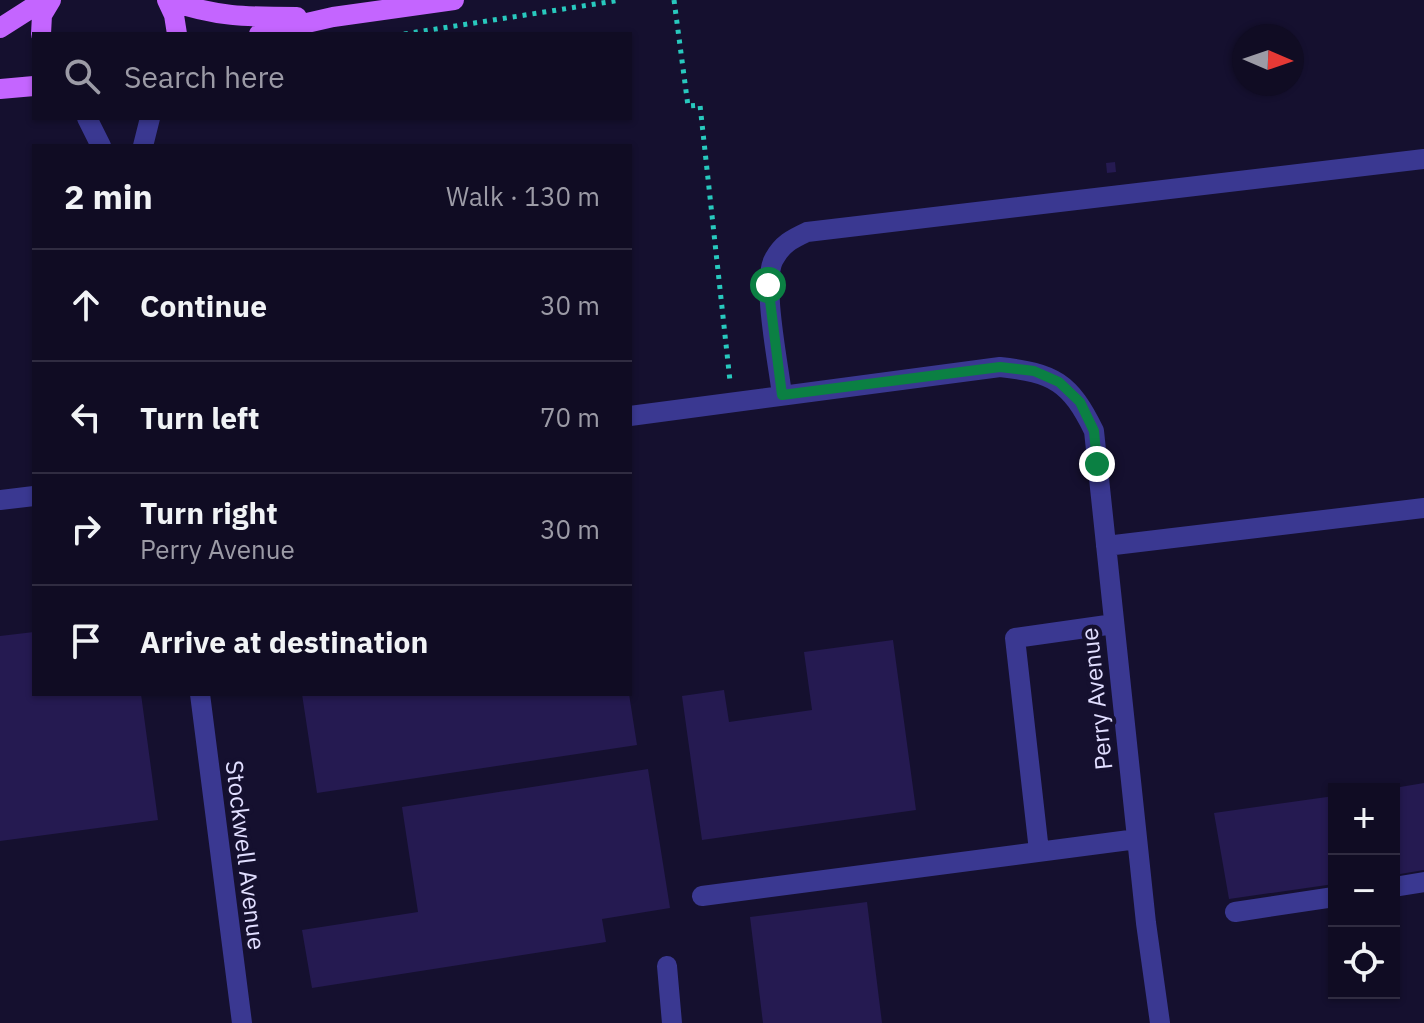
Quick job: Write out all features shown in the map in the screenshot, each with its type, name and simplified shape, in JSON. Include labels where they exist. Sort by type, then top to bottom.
[{"type":"main road","points":[[0,28],[44,0]]},
{"type":"main road","points":[[41,32],[42,15],[51,0]]},
{"type":"main road","points":[[167,0],[203,12],[233,17],[333,17]]},
{"type":"main road","points":[[167,0],[177,32]]},
{"type":"main road","points":[[268,32],[333,17],[454,0]]},
{"type":"main road","points":[[0,89],[32,86]]},
{"type":"street","points":[[88,120],[100,144]]},
{"type":"street","points":[[144,144],[150,120]]},
{"type":"street","points":[[632,416],[782,395],[768,285],[772,261],[786,242],[807,232],[1424,159]]},
{"type":"street","name":"Perry Avenue","points":[[782,395],[1000,367],[1034,371],[1059,382],[1080,402],[1094,431],[1137,839],[1160,1023]]},
{"type":"street","points":[[0,500],[32,496]]},
{"type":"street","points":[[1106,546],[1424,508]]},
{"type":"street","points":[[1039,851],[1015,638],[1114,624]]},
{"type":"street","name":"Stockwell Avenue","points":[[200,696],[242,1023]]},
{"type":"street","points":[[702,896],[1137,839]]},
{"type":"street","points":[[1400,886],[1424,882]]},
{"type":"street","points":[[1235,912],[1328,898]]},
{"type":"street","points":[[667,966],[672,1023]]},
{"type":"path","points":[[417,32],[621,0]]},
{"type":"path","points":[[674,0],[688,106],[700,105],[732,402]]},
{"type":"building","points":[[1115,162],[1116,172],[1107,173],[1106,163]]},
{"type":"building","points":[[32,632],[32,696],[141,696],[158,820],[0,841],[0,636]]},
{"type":"building","points":[[893,640],[916,810],[702,840],[682,696],[724,690],[729,722],[812,710],[804,652]]},
{"type":"building","points":[[302,696],[629,696],[637,745],[317,793]]},
{"type":"building","points":[[648,769],[670,908],[602,919],[606,942],[312,988],[302,930],[418,912],[402,807]]},
{"type":"building","points":[[1424,783],[1424,870],[1400,874],[1400,855],[1400,787]]},
{"type":"building","points":[[1328,797],[1328,885],[1229,899],[1214,813]]},
{"type":"building","points":[[867,902],[882,1023],[763,1023],[750,917]]},
{"type":"route","points":[[768,285],[782,395],[1000,367],[1034,371],[1059,382],[1080,402],[1094,431],[1097,464]]}]
